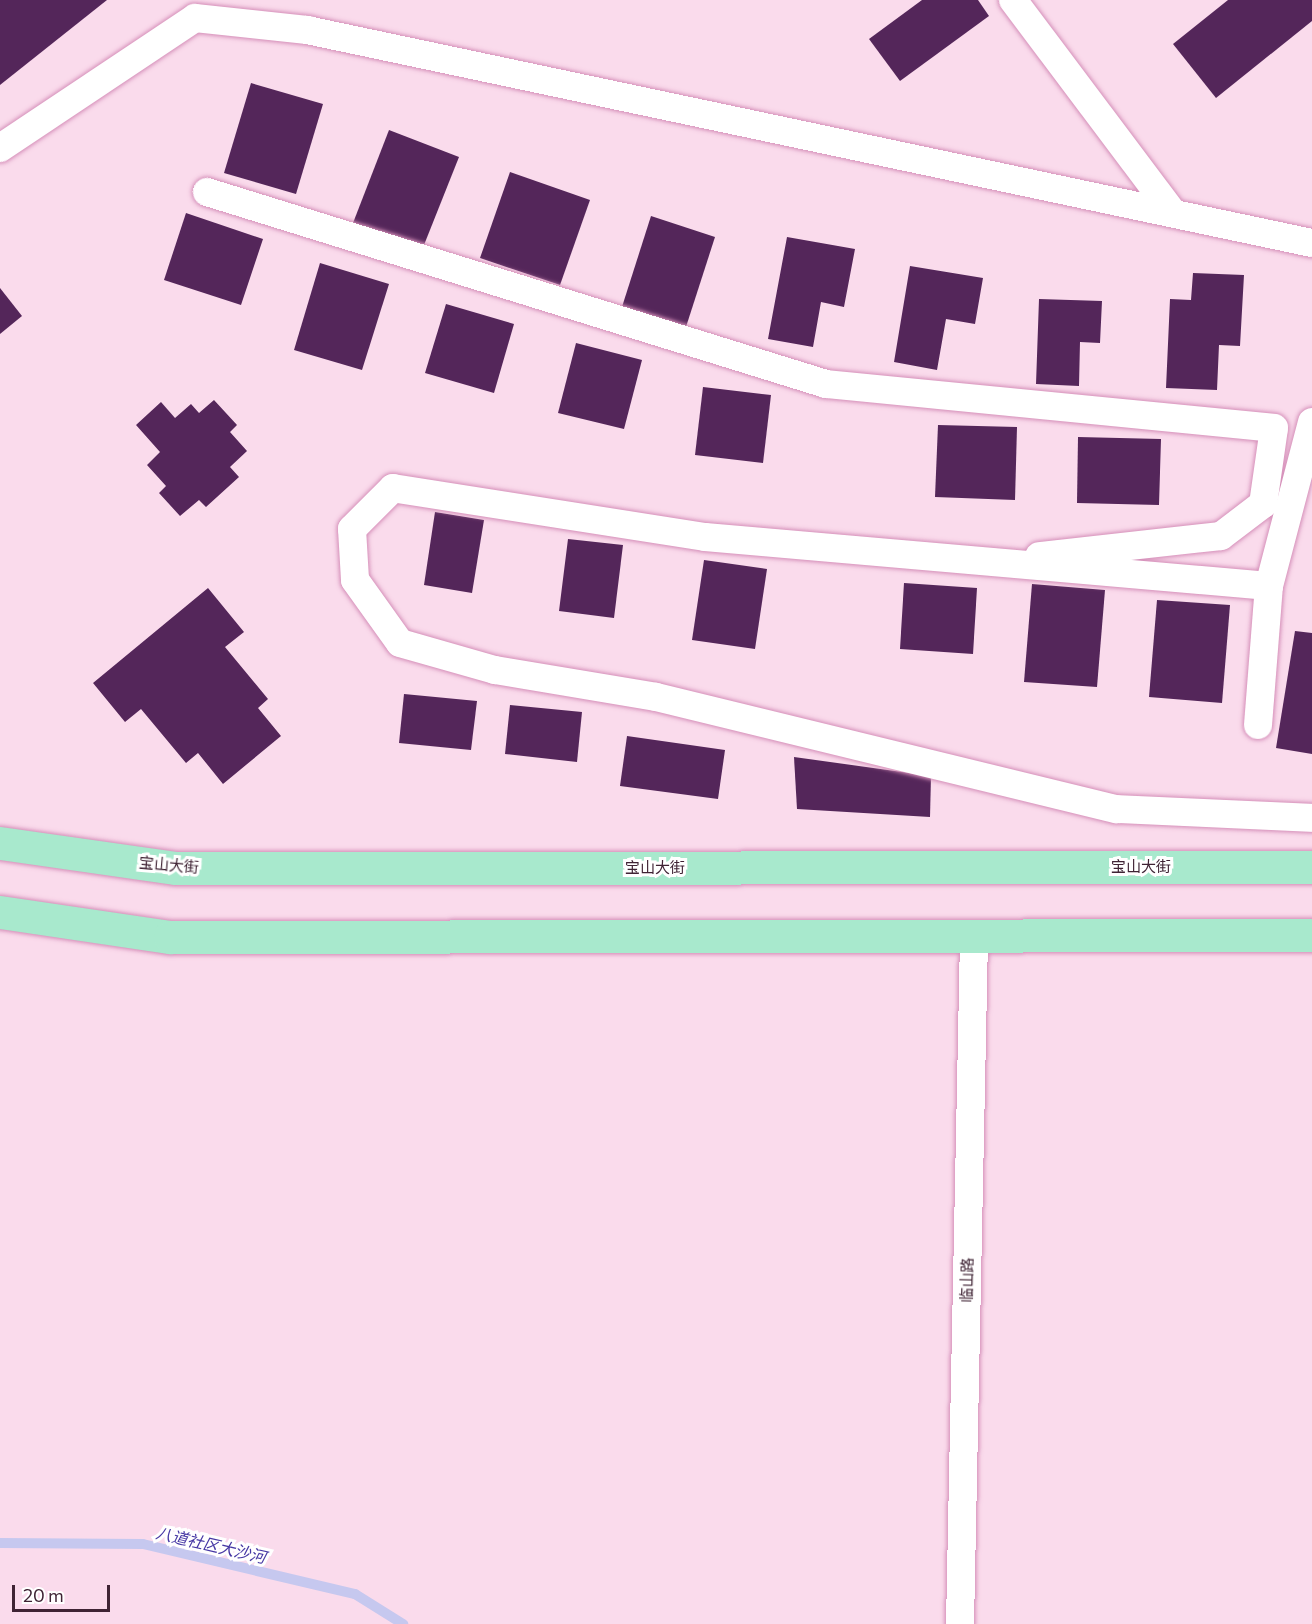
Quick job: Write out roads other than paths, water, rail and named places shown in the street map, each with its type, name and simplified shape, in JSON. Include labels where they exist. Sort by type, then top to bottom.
[{"type":"main road","name":"宝山大街","points":[[0,843],[176,868],[1312,867]]},
{"type":"main road","points":[[0,912],[170,937],[1312,935]]},
{"type":"street","points":[[1013,0],[1173,213]]},
{"type":"street","points":[[0,148],[188,9],[308,30],[1312,243]]},
{"type":"street","points":[[207,192],[826,384],[1274,428],[1263,504],[1221,536],[974,562]]},
{"type":"street","points":[[1258,725],[1269,586],[1312,422]]},
{"type":"street","points":[[1269,586],[705,537],[393,488],[352,529],[355,580],[400,643],[495,670],[656,696],[1117,809],[1312,818]]},
{"type":"street","name":"临山路","points":[[960,1624],[974,936]]},
{"type":"waterway","name":"八道社区大沙河","points":[[0,1543],[143,1544],[355,1594],[403,1624]]}]
